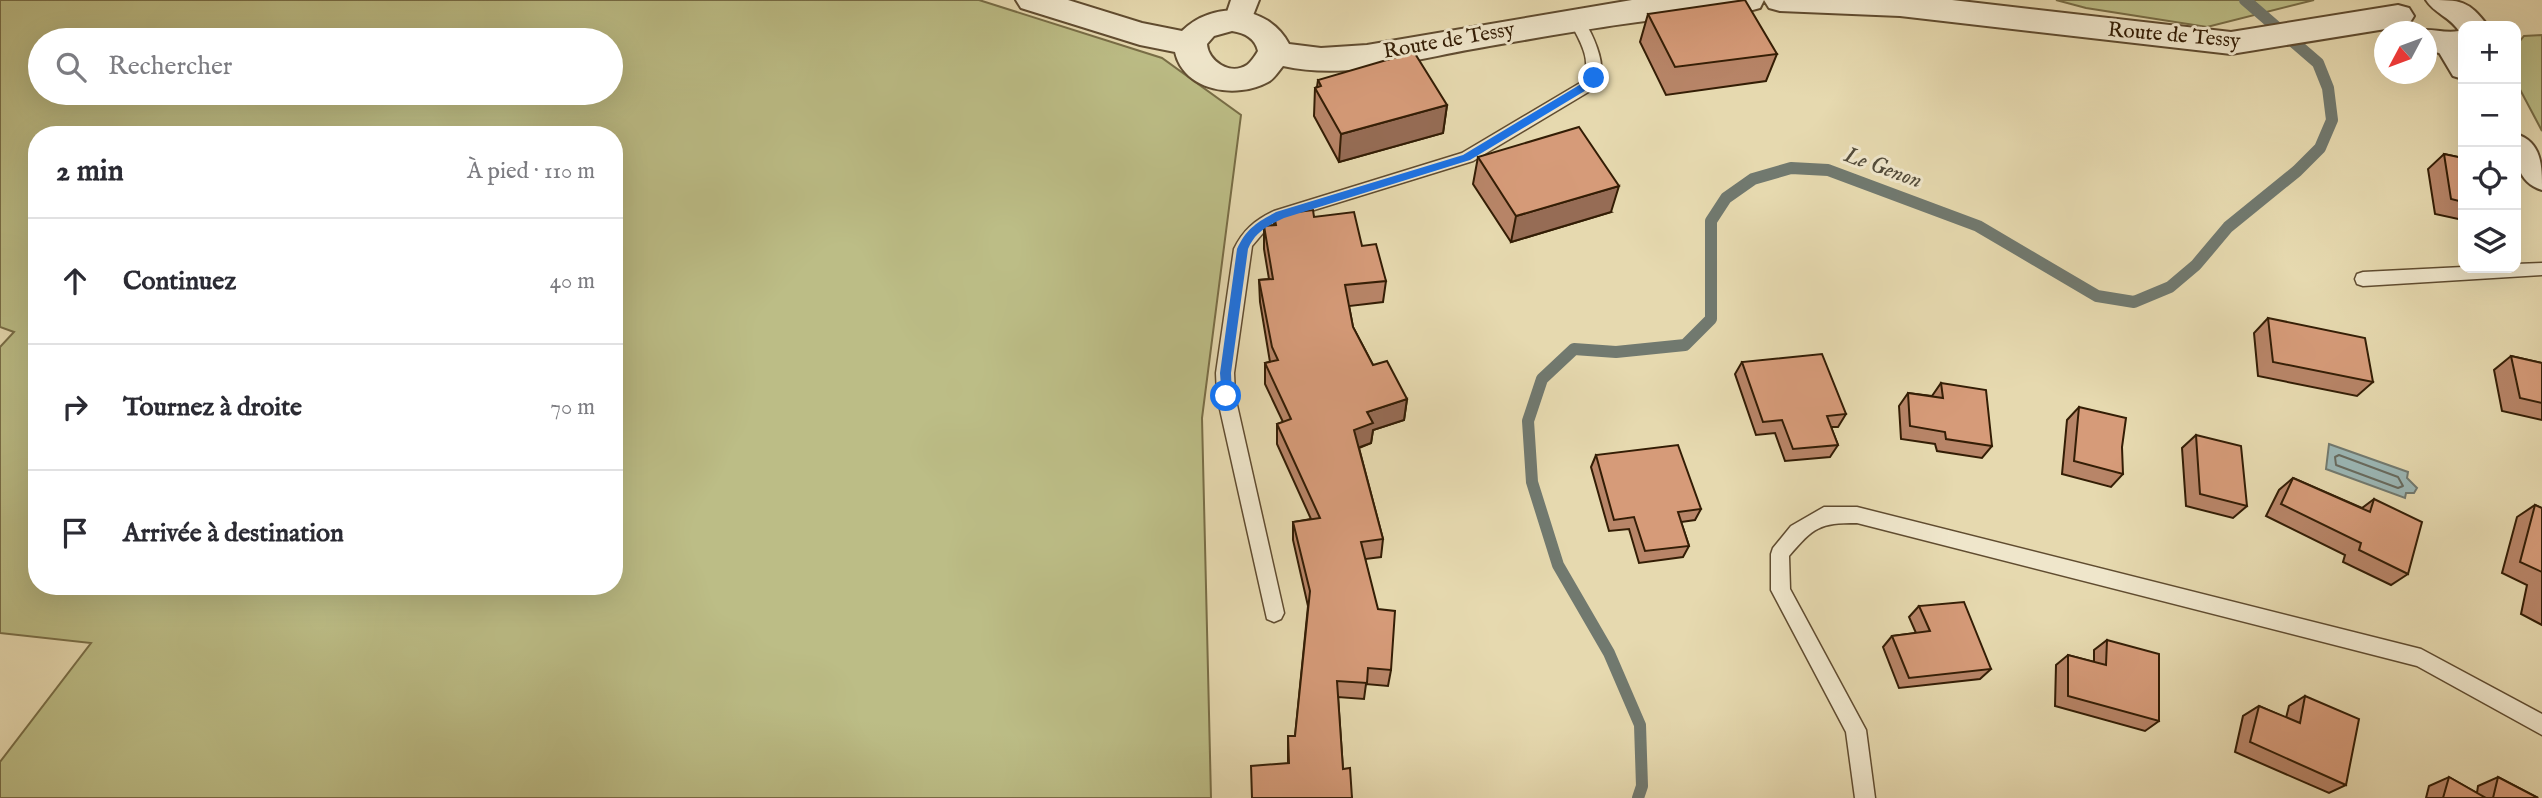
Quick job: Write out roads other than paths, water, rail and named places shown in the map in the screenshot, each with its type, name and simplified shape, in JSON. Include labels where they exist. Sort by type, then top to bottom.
[{"type":"street","points":[[1032,0],[1140,34],[1191,44]]},
{"type":"street","name":"Route de Tessy","points":[[1275,53],[1314,60],[1346,58],[1692,3],[1749,0]]},
{"type":"street","name":"Route de Tessy","points":[[1780,0],[1900,5],[2140,35],[2231,43],[2405,16]]},
{"type":"street","points":[[1242,10],[1267,33],[1275,53],[1262,71],[1249,77],[1219,79],[1195,65],[1190,55],[1191,44],[1196,34],[1206,27],[1242,10]]},
{"type":"street","points":[[2518,147],[2542,179]]},
{"type":"lane","points":[[1274,613],[1226,396],[1225,373],[1242,249],[1248,236],[1260,225],[1280,215],[1467,158],[1585,87],[1594,78],[1595,66],[1593,54],[1576,20]]},
{"type":"lane","points":[[2363,279],[2542,269]]},
{"type":"lane","points":[[1866,798],[1857,730],[1781,590],[1780,554],[1798,532],[1824,515],[1857,515],[2421,658],[2542,725]]},
{"type":"water","points":[[2329,444],[2408,472],[2407,478],[2417,488],[2414,493],[2406,493],[2405,498],[2326,469]]},
{"type":"waterway","name":"Le Genon","points":[[1638,798],[1642,786],[1640,725],[1609,653],[1558,565],[1532,482],[1528,421],[1542,379],[1574,349],[1616,352],[1685,345],[1711,319],[1711,221],[1726,198],[1753,179],[1791,168],[1828,170],[1978,226],[2097,296],[2134,302],[2170,287],[2196,265],[2228,227],[2297,171],[2320,148],[2332,120],[2328,88],[2318,63],[2245,0]]}]
